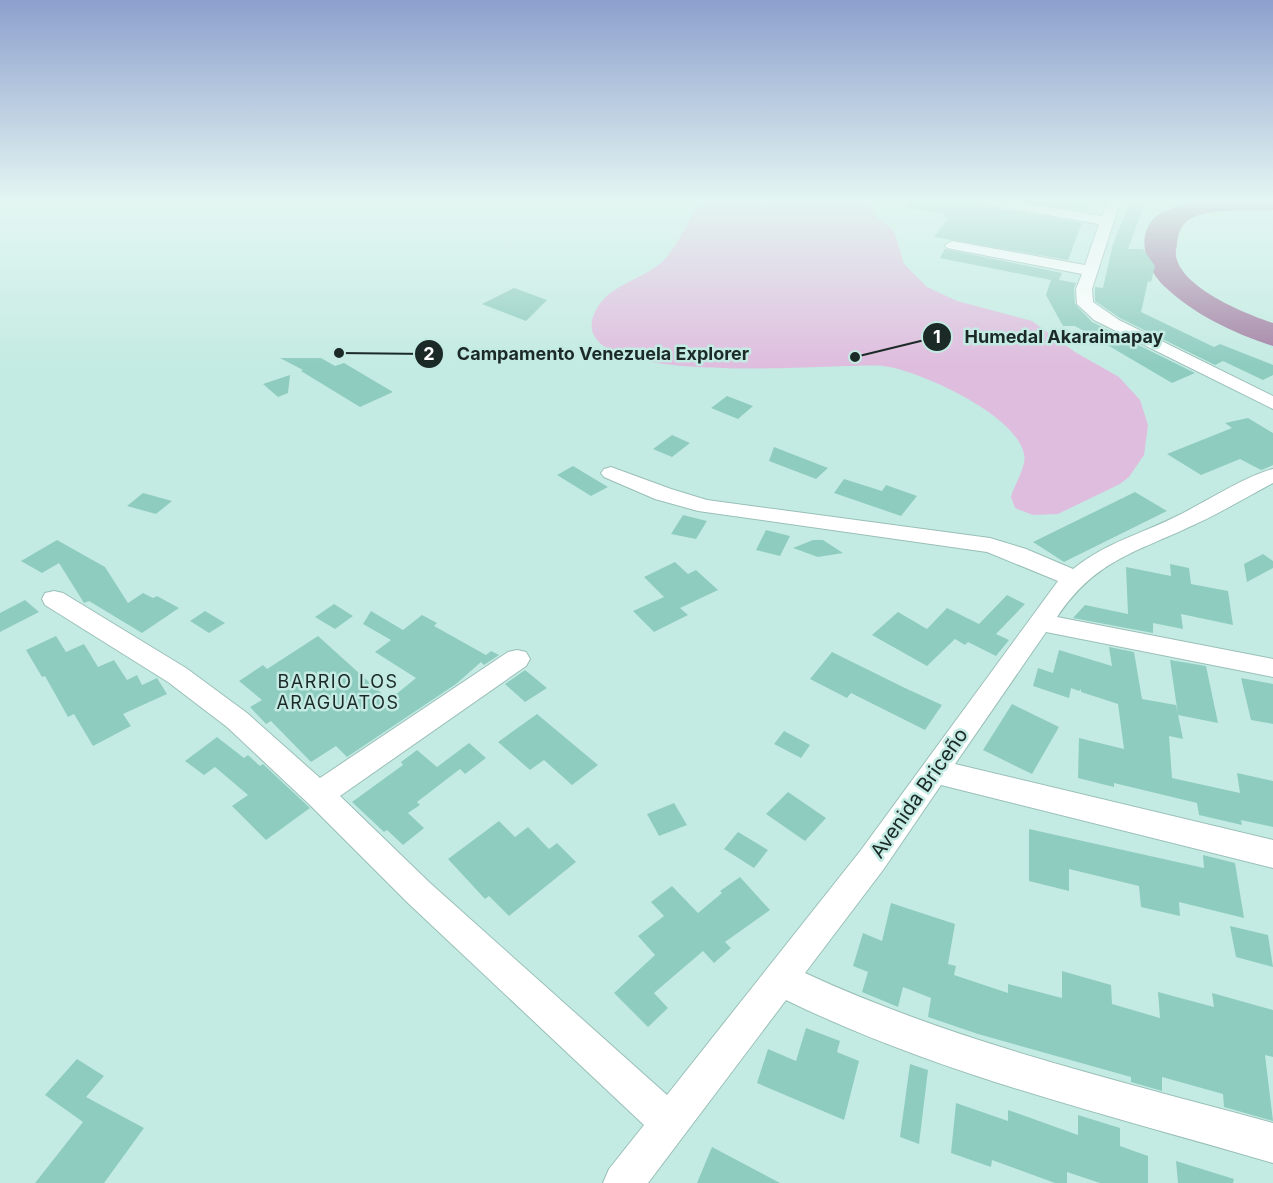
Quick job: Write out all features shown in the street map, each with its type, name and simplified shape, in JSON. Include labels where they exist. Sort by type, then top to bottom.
[{"type":"street","points":[[1001,254],[1090,271]]},
{"type":"street","points":[[1096,254],[1084,289],[1085,304],[1100,317],[1273,403]]},
{"type":"street","points":[[611,472],[663,494],[706,506],[990,545],[1018,554],[1075,579]]},
{"type":"street","name":"Avenida Briceño","points":[[623,1183],[872,860],[1064,588],[1100,559],[1120,548],[1181,523],[1273,475]]},
{"type":"street","points":[[54,599],[132,646],[207,697],[280,758],[419,893],[669,1122]]},
{"type":"street","points":[[1040,622],[1273,668]]},
{"type":"street","points":[[319,795],[517,659]]},
{"type":"street","points":[[934,771],[1273,854]]},
{"type":"street","points":[[780,979],[843,1010],[962,1052],[1058,1082],[1273,1143]]},
{"type":"shaded area","points":[[670,254],[901,254],[904,264],[927,287],[957,301],[1032,321],[1075,352],[1119,377],[1140,400],[1148,425],[1144,455],[1129,477],[1120,484],[1058,514],[1033,515],[1015,508],[1011,497],[1024,459],[1017,439],[1004,424],[986,410],[942,385],[919,376],[883,366],[712,368],[660,364],[619,354],[595,337],[595,312],[601,302],[617,288],[655,268]]},
{"type":"shaded area","points":[[1146,254],[1176,254],[1180,268],[1202,289],[1232,306],[1273,323],[1273,346],[1229,329],[1188,306],[1156,277]]},
{"type":"building","points":[[942,254],[970,254],[1062,273],[1059,280],[1076,283],[1075,304],[1092,322],[1195,373],[1172,383],[1075,326],[1063,326],[1046,295],[1051,280],[940,258]]},
{"type":"building","points":[[1034,254],[1070,254],[1068,260]]},
{"type":"building","points":[[1111,254],[1147,254],[1155,266],[1151,282],[1148,281],[1141,312],[1214,347],[1220,344],[1273,365],[1273,375],[1263,380],[1223,361],[1215,365],[1120,318],[1095,301],[1095,287],[1103,288]]},
{"type":"building","points":[[514,288],[547,300],[526,321],[482,304]]},
{"type":"building","points":[[280,358],[321,358],[335,366],[344,363],[393,392],[360,407]]},
{"type":"building","points":[[290,375],[288,393],[278,397],[263,384]]},
{"type":"building","points":[[727,396],[753,406],[738,419],[711,408]]},
{"type":"building","points":[[1248,418],[1273,433],[1273,465],[1261,470],[1240,459],[1201,475],[1167,454],[1232,428],[1225,423]]},
{"type":"building","points":[[672,435],[690,443],[672,457],[653,449]]},
{"type":"building","points":[[774,447],[828,468],[816,479],[769,461]]},
{"type":"building","points":[[573,466],[608,487],[591,496],[557,475]]},
{"type":"building","points":[[844,479],[882,491],[886,485],[917,496],[901,516],[834,493]]},
{"type":"building","points":[[1135,492],[1167,511],[1064,562],[1033,542]]},
{"type":"building","points":[[143,493],[172,501],[156,514],[127,506]]},
{"type":"building","points":[[683,515],[707,521],[696,539],[671,534]]},
{"type":"building","points":[[766,530],[790,536],[780,556],[756,550]]},
{"type":"building","points":[[57,540],[105,567],[128,603],[143,593],[153,598],[157,596],[179,608],[142,633],[89,601],[84,603],[59,563],[42,573],[21,561]]},
{"type":"building","points":[[813,540],[823,540],[843,553],[818,557],[793,548]]},
{"type":"building","points":[[1263,554],[1273,561],[1273,568],[1247,582],[1244,564]]},
{"type":"building","points":[[675,562],[688,574],[696,570],[718,590],[680,608],[688,615],[654,632],[633,611],[664,597],[644,577]]},
{"type":"building","points":[[1170,564],[1189,568],[1191,584],[1228,591],[1233,625],[1181,614],[1183,629],[1153,623],[1153,633],[1073,618],[1085,605],[1128,614],[1126,567],[1171,576]]},
{"type":"building","points":[[1007,595],[1025,604],[996,634],[1009,640],[996,656],[968,642],[965,645],[955,639],[927,666],[872,635],[898,612],[927,629],[947,608],[979,624]]},
{"type":"building","points":[[25,600],[39,612],[0,632],[0,613]]},
{"type":"building","points":[[334,604],[353,616],[335,629],[315,617]]},
{"type":"building","points":[[205,611],[225,623],[209,633],[190,621]]},
{"type":"building","points":[[371,611],[403,630],[422,615],[437,623],[434,626],[486,655],[491,651],[499,655],[484,665],[481,662],[456,684],[347,757],[336,746],[311,762],[271,721],[266,724],[250,707],[262,700],[239,681],[263,665],[267,669],[318,636],[389,700],[416,678],[375,652],[391,640],[363,624]]},
{"type":"building","points":[[56,636],[66,652],[84,644],[98,667],[114,660],[127,680],[137,675],[142,685],[157,678],[167,694],[123,714],[131,726],[93,746],[74,714],[68,717],[45,676],[42,677],[26,650]]},
{"type":"building","points":[[1109,647],[1134,652],[1142,699],[1176,705],[1183,739],[1169,736],[1172,778],[1240,793],[1237,773],[1273,781],[1273,827],[1241,820],[1242,825],[1199,815],[1197,803],[1114,783],[1114,787],[1078,778],[1079,738],[1124,749],[1118,704],[1081,692],[1081,689],[1079,691],[1071,688],[1069,698],[1033,686],[1038,668],[1053,673],[1059,650],[1112,666]]},
{"type":"building","points":[[832,652],[942,705],[925,730],[851,693],[847,698],[810,679]]},
{"type":"building","points":[[1170,660],[1206,666],[1218,723],[1178,715]]},
{"type":"building","points":[[525,670],[547,688],[525,702],[505,684]]},
{"type":"building","points":[[1241,678],[1273,684],[1273,724],[1251,720]]},
{"type":"building","points":[[1012,704],[1059,727],[1032,774],[983,750]]},
{"type":"building","points":[[537,714],[598,765],[572,785],[544,760],[530,770],[498,742]]},
{"type":"building","points":[[784,731],[810,745],[801,758],[774,744]]},
{"type":"building","points":[[217,737],[244,758],[248,755],[260,766],[263,764],[310,808],[266,840],[232,806],[248,795],[215,767],[204,775],[185,761]]},
{"type":"building","points":[[469,743],[486,758],[465,774],[460,769],[417,802],[420,805],[408,813],[424,828],[403,845],[387,830],[384,832],[352,802],[403,765],[401,762],[417,750],[437,767]]},
{"type":"building","points":[[788,792],[826,818],[805,841],[766,814]]},
{"type":"building","points":[[674,803],[687,825],[659,836],[647,814]]},
{"type":"building","points":[[499,821],[515,837],[528,827],[549,849],[557,843],[576,862],[509,916],[489,896],[485,899],[448,859]]},
{"type":"building","points":[[1029,829],[1204,868],[1203,855],[1235,863],[1244,918],[1179,902],[1180,916],[1141,907],[1139,886],[1069,869],[1069,891],[1029,881]]},
{"type":"building","points":[[738,832],[768,850],[754,868],[724,849]]},
{"type":"building","points":[[740,877],[770,910],[725,942],[731,948],[714,963],[703,951],[654,993],[668,1008],[648,1027],[614,993],[655,955],[638,936],[664,916],[651,902],[672,886],[698,913],[722,893],[720,891]]},
{"type":"building","points":[[891,903],[955,924],[948,964],[956,966],[954,975],[1008,993],[1008,984],[1062,998],[1062,971],[1111,985],[1112,1004],[1160,1018],[1158,992],[1214,1007],[1212,993],[1273,1010],[1273,1057],[1265,1055],[1273,1121],[1224,1107],[1223,1094],[1162,1077],[1162,1091],[1131,1082],[1131,1077],[978,1034],[928,1017],[931,998],[903,987],[898,1007],[862,992],[868,972],[853,966],[863,933],[882,941]]},
{"type":"building","points":[[1230,926],[1268,935],[1273,967],[1236,957]]},
{"type":"building","points":[[806,1028],[840,1041],[837,1052],[859,1061],[844,1120],[757,1083],[768,1049],[796,1061]]},
{"type":"building","points":[[77,1059],[104,1076],[86,1097],[144,1128],[104,1183],[35,1183],[83,1122],[45,1095]]},
{"type":"building","points":[[910,1064],[928,1070],[919,1144],[900,1137]]},
{"type":"building","points":[[956,1103],[1008,1121],[1008,1110],[1078,1135],[1078,1115],[1120,1128],[1120,1146],[1148,1156],[1148,1183],[1100,1183],[1067,1172],[1067,1183],[1055,1183],[992,1160],[991,1167],[951,1153]]},
{"type":"building","points":[[712,1147],[780,1183],[697,1183]]},
{"type":"building","points":[[1176,1161],[1234,1179],[1233,1183],[1178,1183]]},
{"type":"place","name":"Campamento Venezuela Explorer","points":[[339,353]]},
{"type":"place","name":"Humedal Akaraimapay","points":[[855,357]]},
{"type":"district","name":"BARRIO LOS ARAGUATOS","points":[[338,691]]}]
